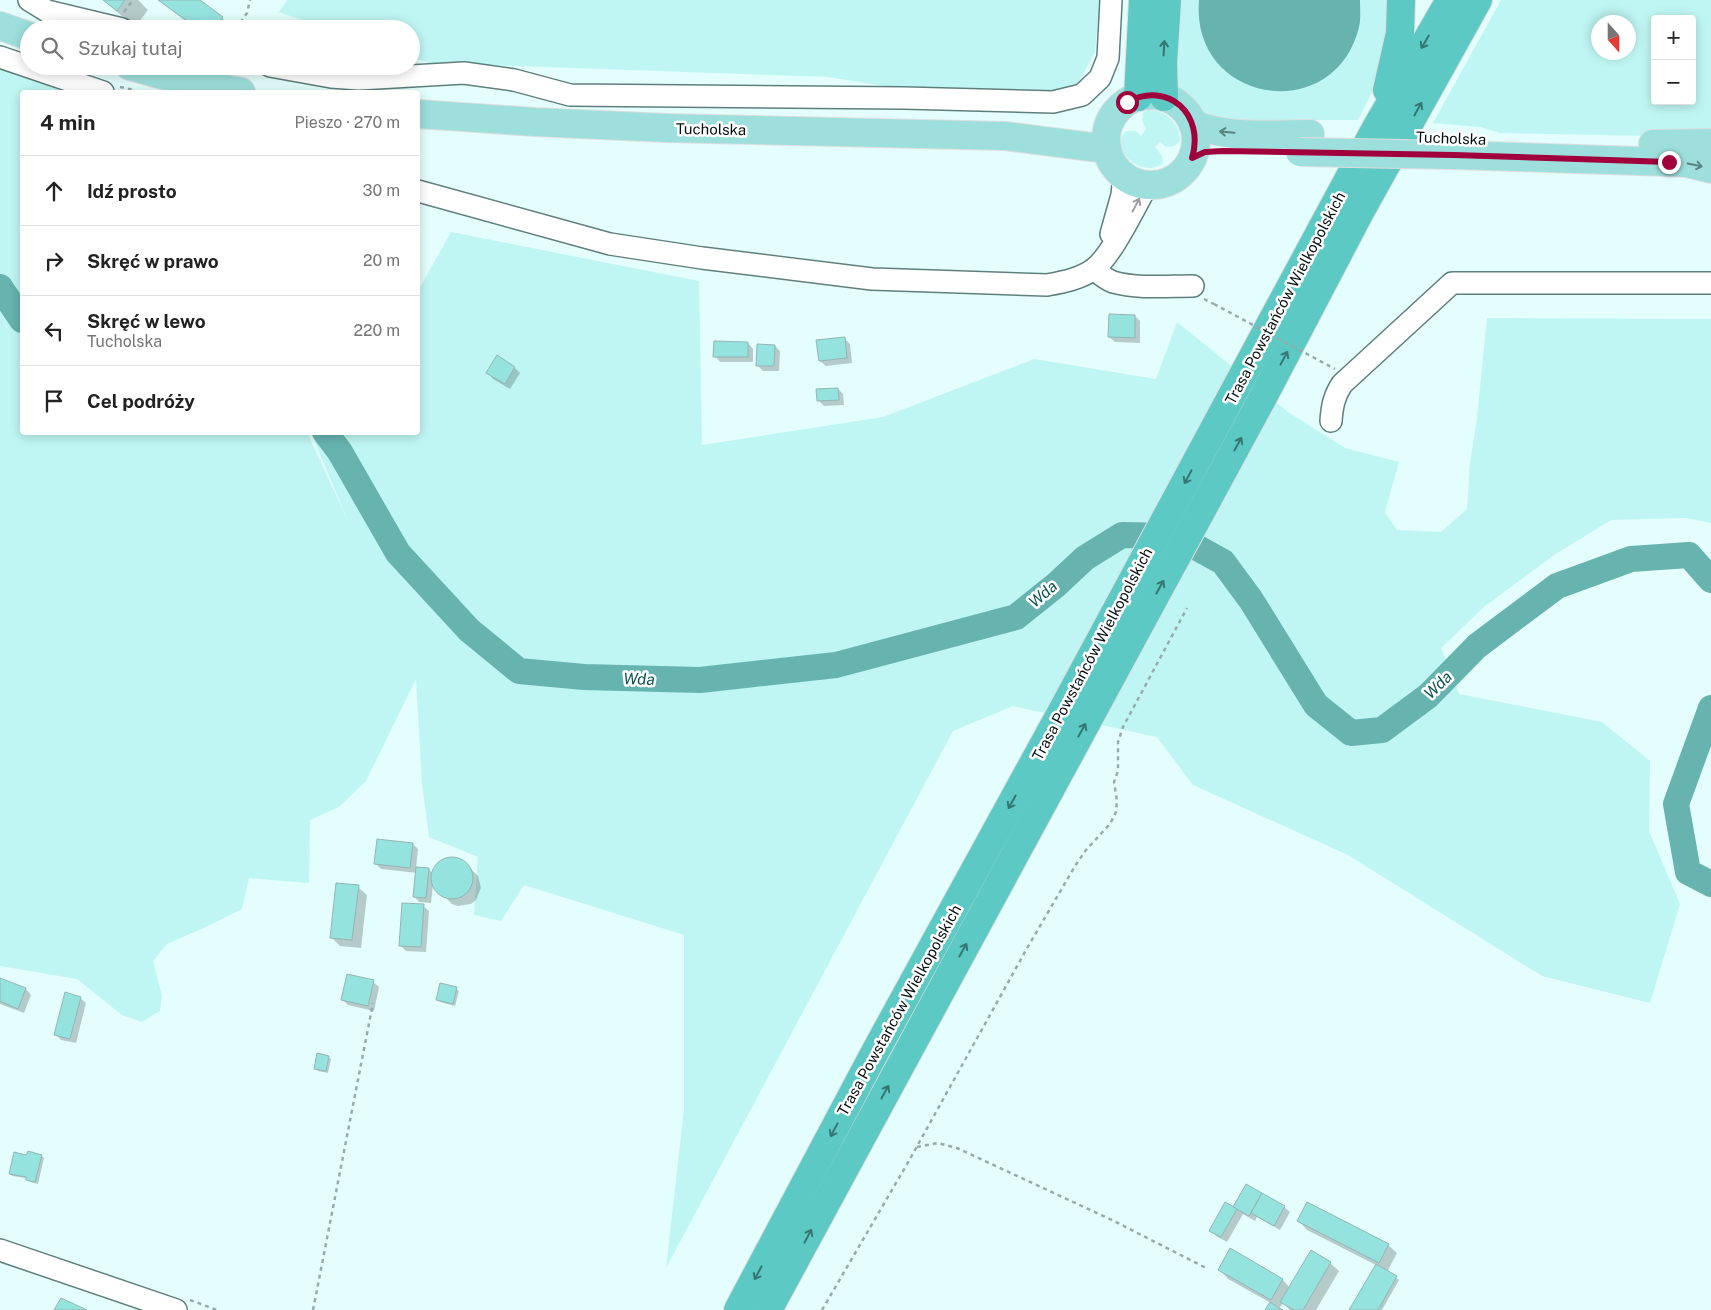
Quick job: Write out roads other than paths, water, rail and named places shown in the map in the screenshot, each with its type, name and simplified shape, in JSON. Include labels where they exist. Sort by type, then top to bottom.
[{"type":"highway","points":[[1143,0],[1151,97]]},
{"type":"highway","points":[[1151,97],[1163,63],[1167,0]]},
{"type":"highway","points":[[1376,128],[1395,61],[1400,33],[1401,0]]},
{"type":"highway","name":"Trasa Powstańców Wielkopolskich","points":[[738,1310],[1376,128],[1450,0]]},
{"type":"highway","name":"Trasa Powstańców Wielkopolskich","points":[[768,1310],[1261,402],[1360,212],[1478,0]]},
{"type":"main road","points":[[0,26],[20,33]]},
{"type":"main road","points":[[163,75],[231,90]]},
{"type":"main road","points":[[1151,97],[1182,107],[1193,124],[1195,147],[1192,158],[1183,171],[1170,180],[1156,184],[1136,180],[1112,163],[1108,138],[1118,110],[1127,102],[1151,97]]},
{"type":"main road","name":"Tucholska","points":[[420,114],[667,128],[1004,136],[1089,130],[1108,138]]},
{"type":"main road","name":"Tucholska","points":[[1193,124],[1205,129],[1221,132],[1305,143],[1458,146],[1675,145],[1711,143]]},
{"type":"main road","name":"Tucholska","points":[[1192,158],[1205,152],[1305,143]]},
{"type":"main road","name":"Tucholska","points":[[1458,146],[1686,163],[1711,169]]},
{"type":"street","points":[[29,0],[47,11],[115,20]]},
{"type":"street","points":[[316,75],[331,78],[359,79],[464,73],[514,80],[570,95],[923,98],[1054,102],[1082,95],[1100,78],[1108,58],[1112,0]]},
{"type":"street","points":[[0,57],[20,64]]},
{"type":"street","points":[[53,75],[97,90]]},
{"type":"street","points":[[1136,180],[1122,195],[1099,262],[1102,277],[1113,282],[1140,285],[1193,286]]},
{"type":"street","points":[[420,192],[610,244],[702,258],[872,279],[1047,285],[1072,281],[1099,262]]},
{"type":"street","points":[[1331,422],[1332,404],[1342,384],[1452,283],[1711,282]]},
{"type":"street","points":[[0,1250],[176,1310]]},
{"type":"waterway","name":"Wda","points":[[0,287],[20,317]]},
{"type":"waterway","name":"Wda","points":[[327,435],[340,452],[398,553],[469,630],[519,671],[584,677],[700,680],[836,665],[1016,617],[1056,585],[1085,558],[1122,535],[1176,536],[1223,562],[1251,600],[1316,705],[1351,733],[1382,730],[1428,696],[1477,646],[1557,586],[1631,559],[1689,555],[1711,580]]},
{"type":"waterway","name":"Wda","points":[[1711,708],[1676,804],[1688,872],[1711,884]]}]
